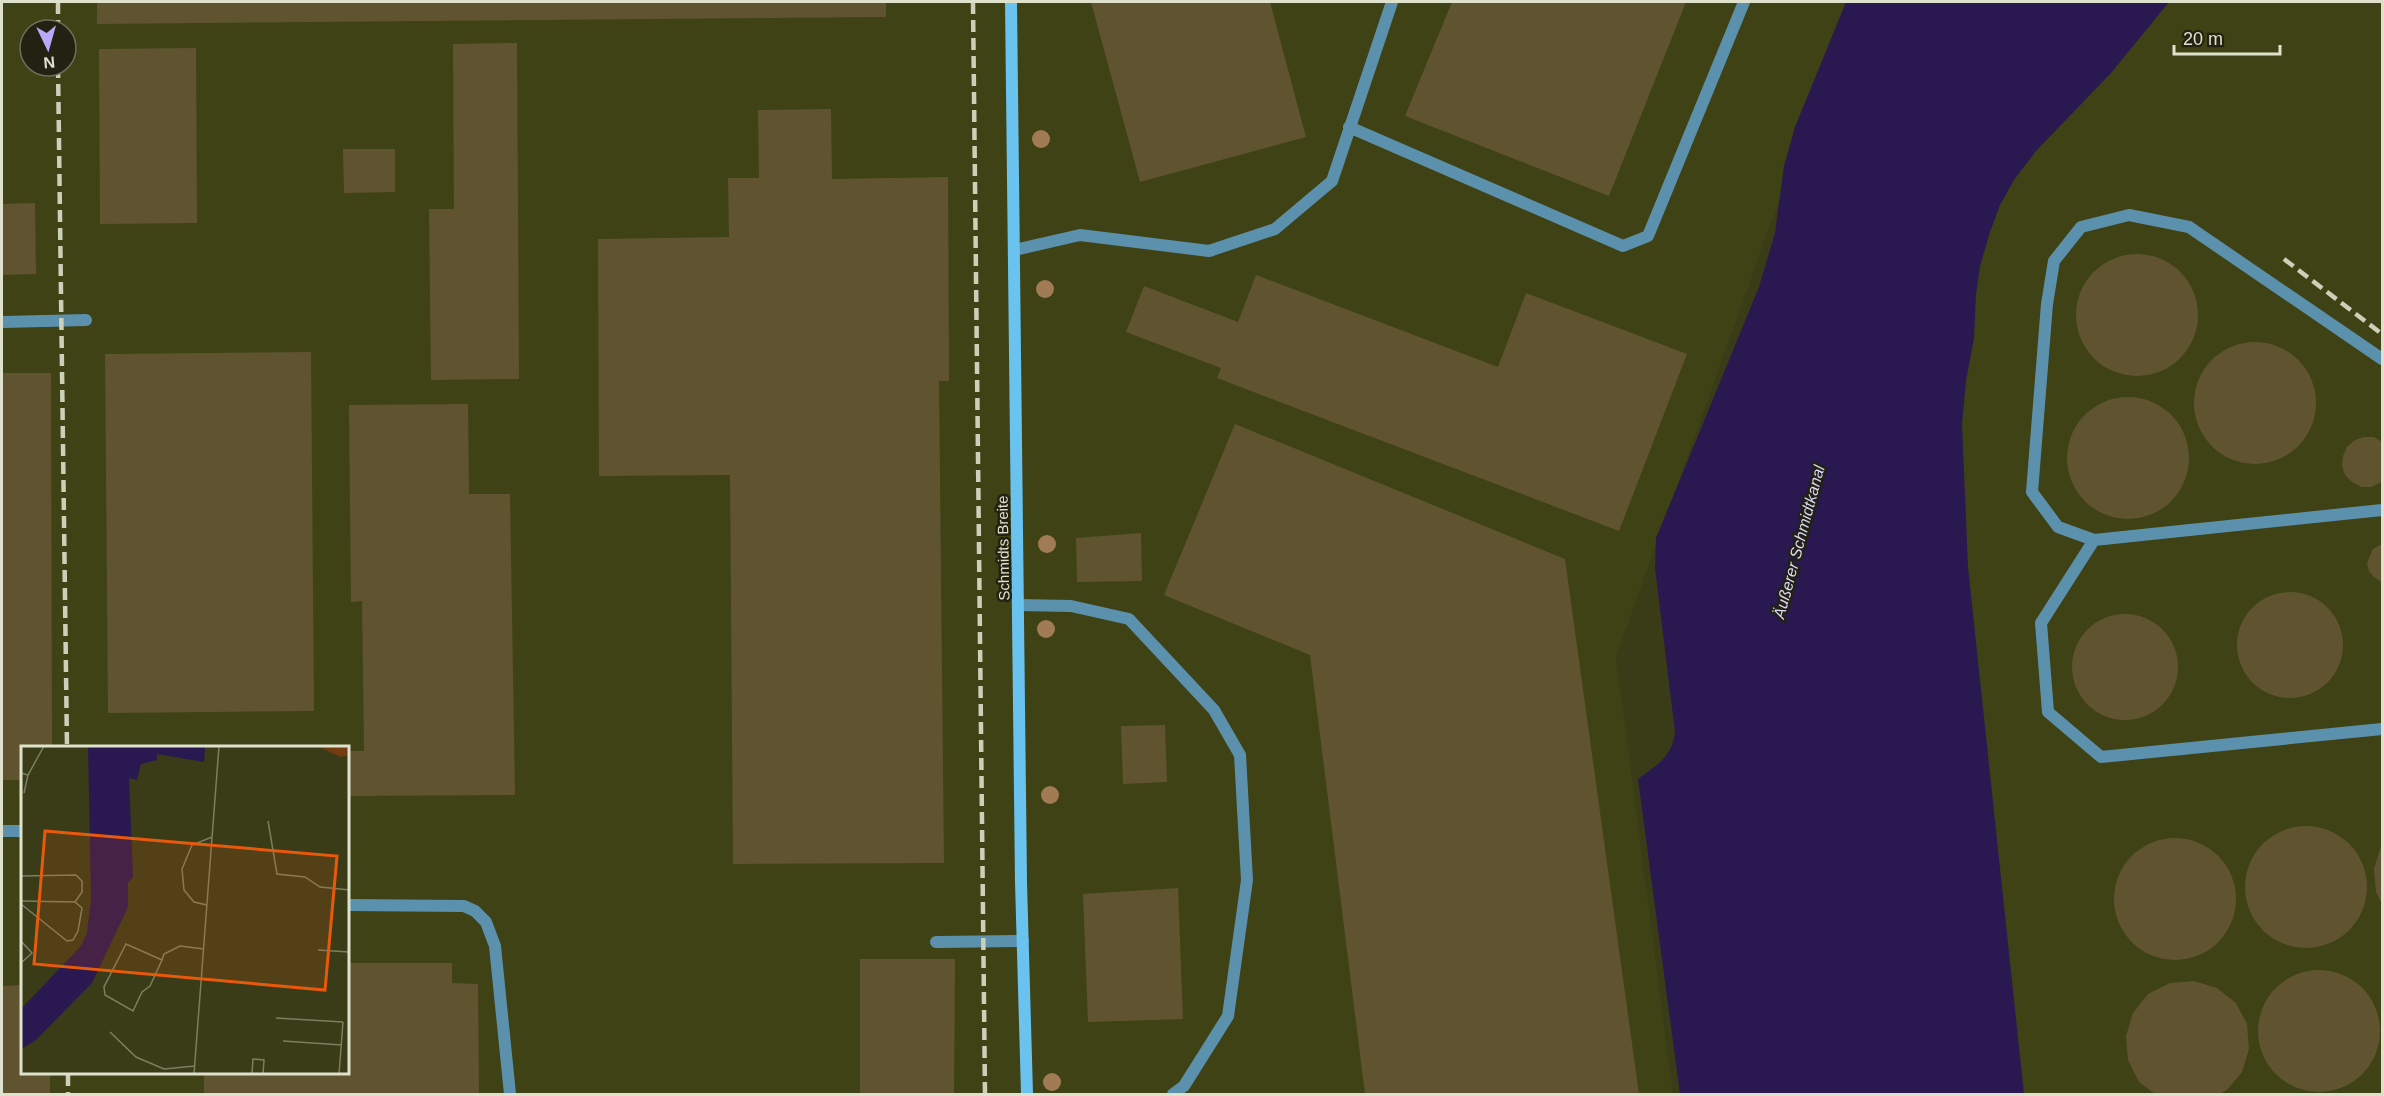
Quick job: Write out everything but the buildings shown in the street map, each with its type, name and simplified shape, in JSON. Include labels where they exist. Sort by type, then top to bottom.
[{"type":"main road","name":"Schmidts Breite","points":[[1011,2],[1026,1095]]},
{"type":"lane","points":[[1015,250],[1080,235],[1209,251],[1275,229],[1332,181],[1392,2]]},
{"type":"lane","points":[[1349,127],[1623,246],[1648,236],[1744,2]]},
{"type":"lane","points":[[2382,359],[2189,227],[2129,215],[2081,226],[2054,261],[2047,304],[2032,492],[2058,527],[2094,540],[2382,510]]},
{"type":"lane","points":[[2,322],[86,320]]},
{"type":"lane","points":[[2094,540],[2041,623],[2048,712],[2100,757],[2382,729]]},
{"type":"lane","points":[[1018,605],[1071,606],[1129,619],[1214,710],[1240,755],[1247,880],[1228,1016],[1184,1086],[1173,1095]]},
{"type":"lane","points":[[2,831],[21,831]]},
{"type":"lane","points":[[350,905],[464,906],[475,911],[486,922],[495,946],[510,1095]]},
{"type":"lane","points":[[936,942],[1023,941]]},
{"type":"shaded area","points":[[2,2],[1852,2],[1823,77],[1616,657],[1673,1094],[2,1094]]},
{"type":"shaded area","points":[[2059,2],[2382,2],[2382,1094],[1994,1094],[1921,432]]},
{"type":"water","name":"Äußerer Schmidtkanal","points":[[1846,2],[2169,2],[2111,73],[2036,151],[2014,180],[2000,205],[1990,232],[1980,266],[1976,294],[1974,338],[1966,381],[1962,424],[1968,567],[2024,1094],[1680,1094],[1638,779],[1657,765],[1667,754],[1675,732],[1655,568],[1656,538],[1759,287],[1775,233],[1784,166],[1795,127]]},
{"type":"railway","points":[[58,2],[58,18]]},
{"type":"railway","points":[[973,2],[985,1094]]},
{"type":"railway","points":[[58,78],[67,746]]},
{"type":"railway","points":[[2284,259],[2382,334]]},
{"type":"railway","points":[[68,1075],[68,1094]]}]
